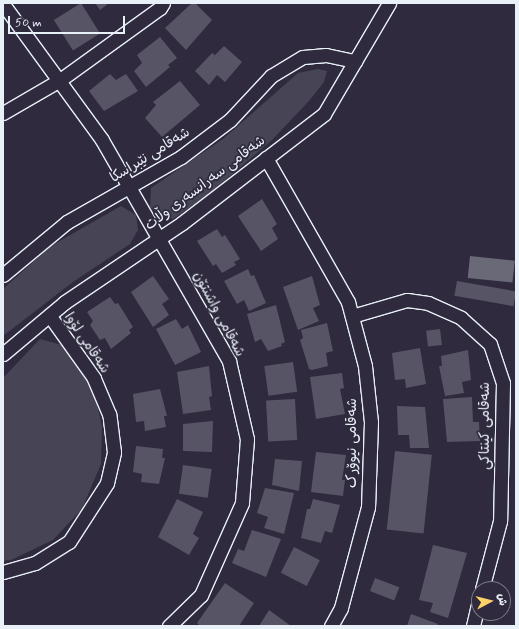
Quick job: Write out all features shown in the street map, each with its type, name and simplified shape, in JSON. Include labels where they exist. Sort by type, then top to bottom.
[{"type":"street","points":[[3,112],[60,80],[160,8],[163,3]]},
{"type":"street","name":"شەقامی سەرانسەری وڵات","points":[[3,354],[49,315],[159,238],[324,114],[390,3]]},
{"type":"street","name":"شەقامی واشنتۆن","points":[[3,4],[60,80],[102,140],[229,360],[247,439],[239,510],[201,595],[169,626]]},
{"type":"street","name":"شەقامی نێبراسکا","points":[[3,275],[67,222],[181,157],[230,120],[271,76],[303,57],[326,55],[355,61]]},
{"type":"street","name":"شەقامی نیوۆرک","points":[[266,158],[348,302],[365,366],[371,422],[368,507],[341,608],[331,626]]},
{"type":"street","name":"شەقامی کینتاکی","points":[[352,316],[407,300],[428,303],[461,318],[490,344],[503,383],[500,521],[484,581]]},
{"type":"street","name":"شەقامی لۆوا","points":[[3,572],[35,564],[69,542],[107,483],[114,452],[109,414],[94,378],[49,315]]},
{"type":"shaded area","points":[[318,69],[327,71],[324,82],[309,101],[272,140],[208,195],[173,219],[160,216],[150,207],[151,188],[223,139],[298,73]]},
{"type":"shaded area","points":[[121,206],[136,215],[138,230],[130,244],[73,282],[3,336],[3,289],[51,246]]},
{"type":"shaded area","points":[[40,339],[62,345],[83,373],[96,400],[102,427],[101,464],[82,509],[53,540],[11,560],[3,561],[3,378]]},
{"type":"water","points":[[470,256],[515,261],[512,283],[468,278]]},
{"type":"building","points":[[81,3],[100,34],[73,50],[54,20]]},
{"type":"building","points":[[95,3],[109,3],[100,10]]},
{"type":"building","points":[[192,3],[195,3],[212,20],[186,50],[165,28]]},
{"type":"building","points":[[160,37],[177,58],[168,65],[170,67],[146,87],[134,71],[142,63],[137,55]]},
{"type":"building","points":[[224,46],[242,62],[225,82],[217,75],[209,85],[195,71],[212,53],[215,55]]},
{"type":"building","points":[[110,74],[116,80],[126,74],[138,91],[104,111],[89,91]]},
{"type":"building","points":[[180,81],[200,105],[162,137],[145,118],[156,105],[153,102]]},
{"type":"building","points":[[262,199],[277,224],[272,228],[278,239],[261,251],[238,216]]},
{"type":"building","points":[[217,229],[222,237],[225,235],[240,259],[234,262],[236,265],[222,273],[216,264],[213,266],[197,241]]},
{"type":"building","points":[[248,269],[251,276],[254,275],[266,303],[249,311],[244,300],[237,304],[224,281]]},
{"type":"building","points":[[153,276],[169,299],[162,304],[169,315],[153,327],[131,292]]},
{"type":"building","points":[[312,276],[320,305],[313,308],[319,321],[298,330],[283,287]]},
{"type":"building","points":[[457,281],[516,291],[513,306],[454,296]]},
{"type":"building","points":[[110,297],[115,304],[118,303],[133,327],[129,330],[131,333],[111,349],[105,338],[100,340],[90,325],[93,321],[87,312]]},
{"type":"building","points":[[276,305],[285,342],[281,344],[282,346],[268,351],[261,339],[255,342],[247,314]]},
{"type":"building","points":[[176,319],[182,329],[188,325],[201,352],[175,365],[156,329]]},
{"type":"building","points":[[327,323],[333,351],[326,353],[328,366],[312,370],[309,369],[300,340],[303,338],[301,330]]},
{"type":"building","points":[[440,329],[442,345],[428,347],[426,331]]},
{"type":"building","points":[[420,348],[426,384],[406,388],[405,379],[395,380],[392,353]]},
{"type":"building","points":[[468,350],[471,380],[462,382],[464,393],[445,396],[439,366],[442,366],[441,356]]},
{"type":"building","points":[[293,362],[297,392],[268,396],[264,366]]},
{"type":"building","points":[[209,366],[212,396],[209,397],[211,410],[183,414],[177,372]]},
{"type":"building","points":[[342,373],[344,388],[340,389],[345,414],[316,419],[310,377]]},
{"type":"building","points":[[160,389],[167,416],[164,416],[166,427],[145,431],[144,421],[136,422],[133,394]]},
{"type":"building","points":[[472,397],[473,422],[479,422],[480,441],[447,442],[443,399]]},
{"type":"building","points":[[295,399],[297,440],[268,441],[266,401]]},
{"type":"building","points":[[397,406],[425,407],[429,448],[410,448],[409,435],[398,435]]},
{"type":"building","points":[[213,421],[212,452],[183,451],[183,424]]},
{"type":"building","points":[[136,446],[163,449],[162,458],[165,458],[159,484],[141,482],[142,474],[133,472]]},
{"type":"building","points":[[395,451],[432,455],[424,533],[387,530]]},
{"type":"building","points":[[316,452],[346,455],[342,480],[345,480],[343,496],[311,492]]},
{"type":"building","points":[[275,459],[302,461],[299,491],[272,485]]},
{"type":"building","points":[[183,465],[212,469],[208,498],[179,494]]},
{"type":"building","points":[[265,488],[294,493],[284,534],[264,528],[268,517],[257,513]]},
{"type":"building","points":[[177,499],[203,512],[193,534],[199,538],[189,555],[158,537]]},
{"type":"building","points":[[313,499],[340,505],[332,533],[325,531],[321,543],[301,538],[307,509],[310,509]]},
{"type":"building","points":[[252,530],[281,539],[266,577],[232,563],[238,549],[244,551]]},
{"type":"building","points":[[433,545],[467,553],[448,618],[430,612],[433,603],[419,600]]},
{"type":"building","points":[[294,547],[320,560],[307,586],[281,573]]},
{"type":"building","points":[[375,578],[399,587],[394,600],[370,591]]},
{"type":"building","points":[[225,583],[254,603],[239,626],[200,626],[197,623]]},
{"type":"building","points":[[269,610],[291,626],[259,626]]},
{"type":"building","points":[[411,614],[438,624],[437,626],[407,626]]}]
